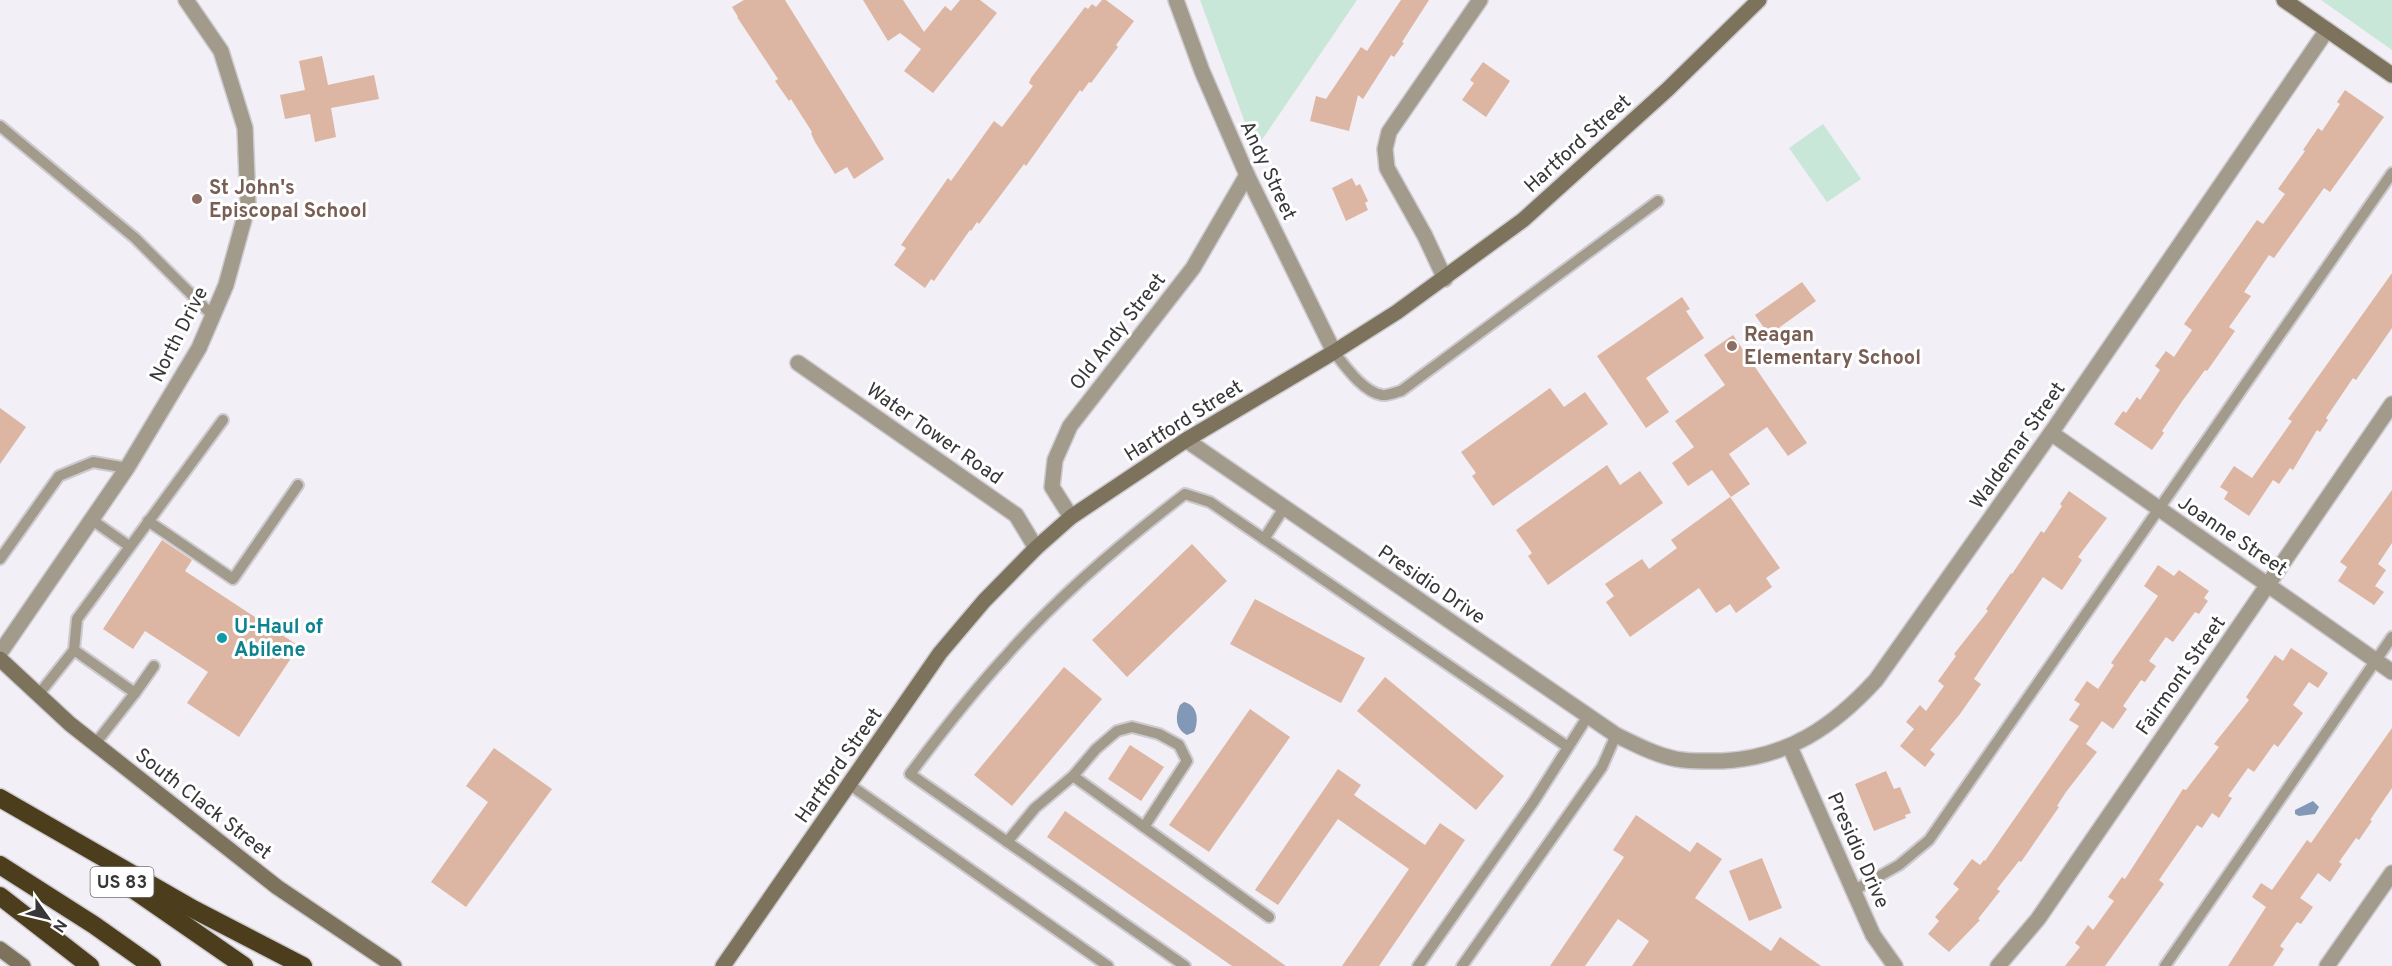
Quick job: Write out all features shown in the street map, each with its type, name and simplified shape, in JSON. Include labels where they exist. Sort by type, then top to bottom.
[{"type":"highway","name":"US 83","points":[[0,799],[244,966]]},
{"type":"highway","points":[[0,799],[193,909],[303,966]]},
{"type":"highway","name":"US 83","points":[[0,866],[152,966]]},
{"type":"highway","points":[[0,896],[90,966]]},
{"type":"street","name":"North Drive","points":[[0,653],[127,468],[199,348],[226,285],[248,205],[245,128],[221,51],[186,0]]},
{"type":"street","name":"Andy Street","points":[[1176,0],[1202,71],[1247,176],[1334,352]]},
{"type":"street","points":[[1445,279],[1425,236],[1387,168],[1385,149],[1389,132],[1480,0]]},
{"type":"street","name":"Hartford Street","points":[[723,966],[940,653],[984,601],[1036,548],[1071,517],[1186,440],[1334,352],[1445,279],[1523,220],[1668,89],[1759,0]]},
{"type":"street","points":[[2284,0],[2392,75]]},
{"type":"street","name":"Waldemar Street","points":[[1659,753],[1675,759],[1700,762],[1737,760],[1790,747],[1829,725],[1855,704],[1876,680],[2051,433],[2327,30]]},
{"type":"street","name":"Old Andy Street","points":[[1071,517],[1052,488],[1055,460],[1070,426],[1193,268],[1247,176]]},
{"type":"street","name":"Water Tower Road","points":[[798,363],[1016,515],[1036,548]]},
{"type":"street","name":"Fairmont Street","points":[[1998,966],[2038,919],[2392,405]]},
{"type":"street","name":"Joanne Street","points":[[2051,433],[2392,672]]},
{"type":"street","name":"Presidio Drive","points":[[1186,440],[1616,735],[1659,753]]},
{"type":"street","name":"South Clack Street","points":[[0,659],[70,724],[277,886],[394,966]]},
{"type":"street","name":"Presidio Drive","points":[[1790,747],[1873,935],[1895,966]]},
{"type":"street","points":[[2327,966],[2392,873]]},
{"type":"street","points":[[0,949],[23,966]]},
{"type":"lane","points":[[0,126],[135,238],[213,316]]},
{"type":"lane","points":[[1853,891],[1899,865],[1929,840],[2392,173]]},
{"type":"lane","points":[[1334,352],[1354,378],[1370,389],[1382,395],[1401,391],[1658,201]]},
{"type":"lane","points":[[39,694],[74,650],[77,619],[224,420]]},
{"type":"lane","points":[[0,559],[59,476],[93,462],[127,468]]},
{"type":"lane","points":[[148,521],[233,579],[298,485]]},
{"type":"lane","points":[[1185,966],[910,774],[955,715],[1006,655],[1079,582],[1141,528],[1185,495],[1210,502],[1568,747]]},
{"type":"lane","points":[[1264,538],[1284,508]]},
{"type":"lane","points":[[92,520],[129,546]]},
{"type":"lane","points":[[2165,966],[2392,637]]},
{"type":"lane","points":[[74,650],[135,693]]},
{"type":"lane","points":[[95,744],[154,666]]},
{"type":"lane","points":[[1418,966],[1534,801],[1588,716]]},
{"type":"lane","points":[[1007,842],[1035,808],[1073,776],[1104,740],[1124,728],[1132,727],[1148,730],[1179,745],[1186,756],[1186,765],[1144,827]]},
{"type":"lane","points":[[1462,966],[1602,767],[1616,735]]},
{"type":"lane","points":[[1073,776],[1269,917]]},
{"type":"lane","points":[[850,785],[1108,966]]},
{"type":"green space","points":[[1200,0],[1357,0],[1255,150]]},
{"type":"green space","points":[[2321,0],[2392,0],[2392,50]]},
{"type":"green space","points":[[1823,124],[1861,179],[1827,202],[1789,148]]},
{"type":"water","points":[[1184,702],[1192,706],[1197,718],[1194,732],[1187,735],[1180,729],[1177,722],[1178,709]]},
{"type":"water","points":[[2313,801],[2319,807],[2315,814],[2299,816],[2295,814],[2295,810]]},
{"type":"building","points":[[744,0],[785,0],[884,159],[854,179],[847,167],[835,174],[815,142],[812,132],[791,99],[789,101],[775,81],[778,79],[737,17],[732,7]]},
{"type":"building","points":[[863,0],[903,0],[924,32],[945,6],[951,11],[960,0],[980,0],[997,13],[933,93],[904,71],[921,49],[900,33],[888,41]]},
{"type":"building","points":[[1102,0],[1106,0],[1134,21],[1091,83],[1089,82],[1082,92],[1080,90],[1026,166],[1024,164],[979,224],[977,222],[970,230],[934,281],[931,279],[925,288],[894,265],[906,248],[901,245],[948,178],[951,181],[994,121],[1002,127],[1033,86],[1029,83],[1031,78],[1085,7],[1088,9],[1092,4],[1096,7]]},
{"type":"building","points":[[1401,0],[1429,0],[1402,42],[1404,43],[1394,57],[1391,55],[1363,99],[1358,95],[1349,131],[1310,121],[1316,96],[1326,99],[1361,47],[1367,51]]},
{"type":"building","points":[[322,56],[328,85],[374,75],[379,99],[331,108],[336,137],[315,142],[310,114],[285,119],[280,95],[305,90],[299,61]]},
{"type":"building","points":[[1483,62],[1510,81],[1486,117],[1462,100],[1474,83],[1470,80]]},
{"type":"building","points":[[2345,90],[2384,117],[2330,192],[2324,188],[2274,258],[2269,255],[2244,292],[2251,296],[2229,327],[2235,331],[2183,400],[2152,450],[2114,424],[2123,411],[2126,413],[2137,397],[2140,400],[2160,370],[2155,366],[2166,351],[2174,357],[2192,330],[2184,324],[2257,220],[2263,224],[2285,194],[2278,189],[2318,128],[2322,131],[2340,104],[2337,102]]},
{"type":"building","points":[[1352,178],[1356,186],[1360,184],[1368,201],[1365,203],[1368,210],[1346,221],[1332,188]]},
{"type":"building","points":[[2392,273],[2392,328],[2356,380],[2353,378],[2326,418],[2328,420],[2320,432],[2317,430],[2293,470],[2290,468],[2279,484],[2273,480],[2249,516],[2224,499],[2228,492],[2220,487],[2234,466],[2252,478],[2292,421],[2288,419]]},
{"type":"building","points":[[1802,282],[1816,301],[1769,335],[1755,315]]},
{"type":"building","points":[[1682,297],[1690,309],[1686,311],[1704,338],[1646,378],[1669,412],[1646,428],[1597,356]]},
{"type":"building","points":[[1733,335],[1807,443],[1788,456],[1767,427],[1729,454],[1750,484],[1731,497],[1712,470],[1688,486],[1672,463],[1694,447],[1675,421],[1725,385],[1704,355]]},
{"type":"building","points":[[1550,388],[1564,407],[1585,392],[1608,424],[1493,506],[1472,476],[1476,473],[1461,452]]},
{"type":"building","points":[[0,408],[26,427],[0,464]]},
{"type":"building","points":[[1607,465],[1620,485],[1640,471],[1663,503],[1548,585],[1528,556],[1532,553],[1516,530]]},
{"type":"building","points":[[2392,490],[2392,543],[2378,564],[2386,570],[2375,586],[2384,592],[2374,605],[2338,581],[2347,567],[2340,562]]},
{"type":"building","points":[[2069,491],[2107,518],[2078,557],[2082,560],[2062,590],[2043,577],[1974,679],[1981,684],[1930,750],[1935,754],[1925,767],[1900,746],[1914,729],[1906,722],[1920,705],[1926,711],[1944,686],[1938,681],[1956,656],[1954,654],[1988,611],[1986,609],[2041,531],[2044,533]]},
{"type":"building","points":[[1730,497],[1780,568],[1766,578],[1772,587],[1736,613],[1730,604],[1716,613],[1699,588],[1630,637],[1606,602],[1614,596],[1605,584],[1642,559],[1649,569],[1677,548],[1671,540]]},
{"type":"building","name":"U-Haul of Abilene","points":[[162,540],[192,560],[185,571],[299,646],[239,737],[187,703],[208,672],[145,631],[133,649],[103,629]]},
{"type":"building","points":[[1192,544],[1227,581],[1127,677],[1092,640]]},
{"type":"building","points":[[2158,565],[2174,576],[2179,570],[2209,591],[2204,598],[2208,601],[2199,614],[2195,612],[2173,642],[2166,637],[2149,661],[2156,666],[2145,682],[2141,680],[2123,706],[2127,709],[2113,729],[2102,721],[2086,744],[2097,752],[2066,792],[2057,806],[2059,807],[2021,862],[2019,861],[1997,889],[2000,891],[1978,919],[1980,920],[1949,952],[1928,934],[1939,921],[1935,917],[1959,889],[1953,884],[1972,859],[1980,865],[1985,861],[2079,726],[2069,720],[2080,704],[2074,700],[2087,681],[2098,689],[2114,665],[2111,663],[2158,596],[2144,586]]},
{"type":"building","points":[[1255,599],[1365,658],[1341,703],[1230,644]]},
{"type":"building","points":[[2291,648],[2328,673],[2318,688],[2309,682],[2293,705],[2303,713],[2278,747],[2274,744],[2254,772],[2248,768],[2228,796],[2232,798],[2219,818],[2212,813],[2202,828],[2197,825],[2159,880],[2164,884],[2105,966],[2065,966],[2080,947],[2075,943],[2088,925],[2093,930],[2114,901],[2108,897],[2122,877],[2125,879],[2183,789],[2186,790],[2219,747],[2214,744],[2249,700],[2246,697],[2275,655],[2283,661]]},
{"type":"building","points":[[1064,667],[1102,699],[1012,806],[974,775]]},
{"type":"building","points":[[1385,677],[1504,776],[1476,810],[1357,711]]},
{"type":"building","points":[[1250,709],[1290,737],[1209,852],[1169,825]]},
{"type":"building","points":[[2392,728],[2392,788],[2359,840],[2356,838],[2339,862],[2342,864],[2330,882],[2318,873],[2300,898],[2313,907],[2301,924],[2297,922],[2280,946],[2284,949],[2273,966],[2228,966],[2266,907],[2252,897],[2261,883],[2272,890],[2307,840],[2311,843]]},
{"type":"building","points":[[1130,745],[1164,767],[1141,801],[1108,779]]},
{"type":"building","points":[[494,748],[552,789],[466,907],[431,882],[488,802],[466,786]]},
{"type":"building","points":[[1338,769],[1361,785],[1354,795],[1425,845],[1440,823],[1465,840],[1379,966],[1342,966],[1409,869],[1338,819],[1278,905],[1255,890]]},
{"type":"building","points":[[1886,771],[1894,789],[1900,787],[1911,813],[1905,815],[1906,818],[1874,831],[1855,784]]},
{"type":"building","points":[[1065,811],[1286,966],[1232,966],[1047,837]]},
{"type":"building","points":[[1636,815],[1690,852],[1697,842],[1722,859],[1695,898],[1771,951],[1780,937],[1821,966],[1632,966],[1649,941],[1618,919],[1585,966],[1550,966],[1624,857],[1613,850]]},
{"type":"building","points":[[1762,858],[1782,908],[1749,921],[1729,871]]},
{"type":"place","name":"St John's Episcopal School","points":[[197,199]]},
{"type":"place","name":"Reagan Elementary School","points":[[1732,346]]},
{"type":"place","name":"U-Haul of Abilene","points":[[222,638]]}]
